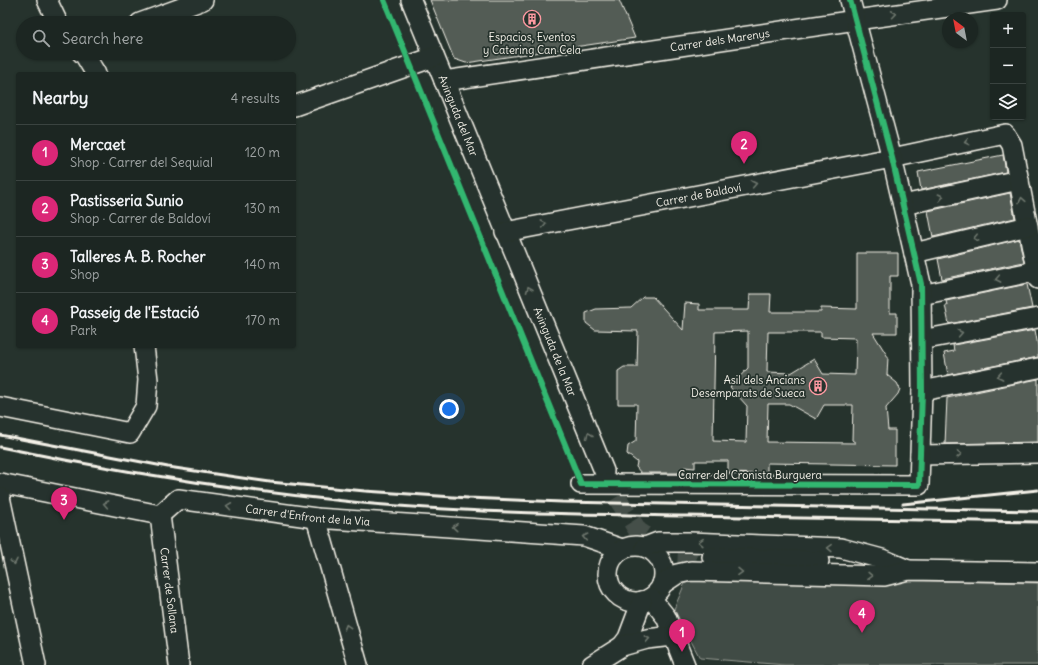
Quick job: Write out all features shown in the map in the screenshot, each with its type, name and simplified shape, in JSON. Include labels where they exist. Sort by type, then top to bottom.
[{"type":"street","points":[[47,0],[55,16]]},
{"type":"street","points":[[159,16],[203,0]]},
{"type":"street","name":"Avinguda del Mar","points":[[411,0],[505,232]]},
{"type":"street","points":[[850,0],[892,158],[921,284],[922,391],[920,454],[1038,453]]},
{"type":"street","name":"Carrer dels Marenys","points":[[444,81],[997,0]]},
{"type":"street","points":[[296,105],[434,57]]},
{"type":"street","points":[[88,60],[95,72]]},
{"type":"street","name":"Carrer de Baldoví","points":[[505,232],[892,158],[1005,134],[1012,145],[1019,180]]},
{"type":"street","points":[[903,205],[1019,180],[1037,275],[921,295]]},
{"type":"street","points":[[914,252],[1028,226]]},
{"type":"street","name":"Avinguda de la Mar","points":[[505,232],[604,471]]},
{"type":"street","points":[[921,340],[1038,318]]},
{"type":"street","points":[[0,407],[130,433],[146,406],[148,380],[144,348]]},
{"type":"street","points":[[922,391],[1038,368]]},
{"type":"street","name":"Carrer del Cronista Burguera","points":[[581,484],[919,486],[920,454]]},
{"type":"street","points":[[0,483],[160,515]]},
{"type":"street","points":[[0,497],[36,665]]},
{"type":"street","name":"Carrer d'Enfront de la Via","points":[[160,515],[178,499],[316,518],[584,536],[622,549]]},
{"type":"street","name":"Carrer de Sollana","points":[[160,515],[179,665]]},
{"type":"street","points":[[316,518],[358,665]]},
{"type":"street","points":[[646,547],[658,542],[690,542],[841,548],[882,559],[908,570]]},
{"type":"street","points":[[622,646],[628,638],[652,594],[664,576],[662,562],[652,550],[638,545],[630,546],[616,553],[610,562],[607,571],[608,581],[612,590],[620,598],[629,602],[652,594],[677,574],[691,571],[884,576],[908,570],[1038,572]]},
{"type":"street","points":[[712,557],[849,562],[882,559]]},
{"type":"street","points":[[652,594],[666,617],[685,665]]},
{"type":"street","points":[[592,665],[622,646],[647,639],[674,636]]},
{"type":"shaded area","points":[[710,577],[1038,583],[1038,665],[785,665],[700,658],[674,609],[685,583]]},
{"type":"building","name":"Espacios, Eventos y Catering Can Cela","points":[[430,0],[619,0],[635,38],[466,63],[454,59]]},
{"type":"building","points":[[1003,155],[1006,172],[921,190],[918,172]]},
{"type":"building","points":[[1010,193],[1015,218],[933,237],[928,211]]},
{"type":"building","points":[[1019,239],[1024,262],[942,279],[938,259]]},
{"type":"building","name":"Asil dels Ancians Desemparats de Sueca","points":[[857,253],[898,253],[898,276],[890,276],[890,313],[897,313],[897,333],[873,333],[888,357],[887,375],[897,383],[900,389],[898,394],[886,408],[888,430],[895,430],[895,465],[767,463],[767,474],[728,473],[728,461],[695,461],[695,468],[684,467],[684,473],[641,473],[636,467],[637,462],[627,454],[628,446],[636,441],[637,404],[618,404],[618,371],[624,367],[637,367],[638,331],[595,330],[586,323],[586,313],[596,309],[631,308],[643,297],[653,297],[683,330],[685,303],[699,304],[699,310],[749,310],[750,294],[771,294],[770,312],[821,312],[821,308],[857,309]],"holes":[[[748,331],[748,368],[730,387],[747,406],[746,442],[713,441],[715,332]],[[768,332],[821,332],[821,337],[856,338],[855,375],[823,374],[814,359],[791,373],[767,372]],[[768,404],[789,404],[816,419],[824,405],[853,405],[852,440],[856,443],[767,442]]]},
{"type":"building","points":[[1027,284],[1032,308],[949,324],[945,305],[947,305],[946,301]]},
{"type":"building","points":[[1035,330],[1038,346],[1038,357],[948,375],[944,353],[954,351],[953,345]]},
{"type":"building","points":[[1038,379],[1038,442],[945,444],[947,398]]},
{"type":"tunnel","points":[[604,471],[610,486],[638,531],[675,555],[712,557]]},
{"type":"railway","points":[[0,435],[168,467],[270,482],[365,491],[468,498],[562,502],[1038,511]]},
{"type":"railway","points":[[0,447],[135,473],[226,487],[362,503],[443,509],[565,514],[1038,522]]},
{"type":"railway","points":[[903,504],[1038,490]]},
{"type":"cycle path","points":[[384,0],[581,484],[919,485],[922,391],[921,284],[892,158],[850,0]]},
{"type":"place","name":"Espacios, Eventos y Catering Can Cela","points":[[532,19]]},
{"type":"place","name":"Pastisseria Sunio","points":[[744,164]]},
{"type":"place","name":"Asil dels Ancians Desemparats de Sueca","points":[[818,386]]},
{"type":"place","name":"Talleres A. B. Rocher","points":[[64,520]]},
{"type":"place","name":"Passeig de l'Estació","points":[[862,633]]},
{"type":"place","name":"Mercaet","points":[[682,652]]}]
